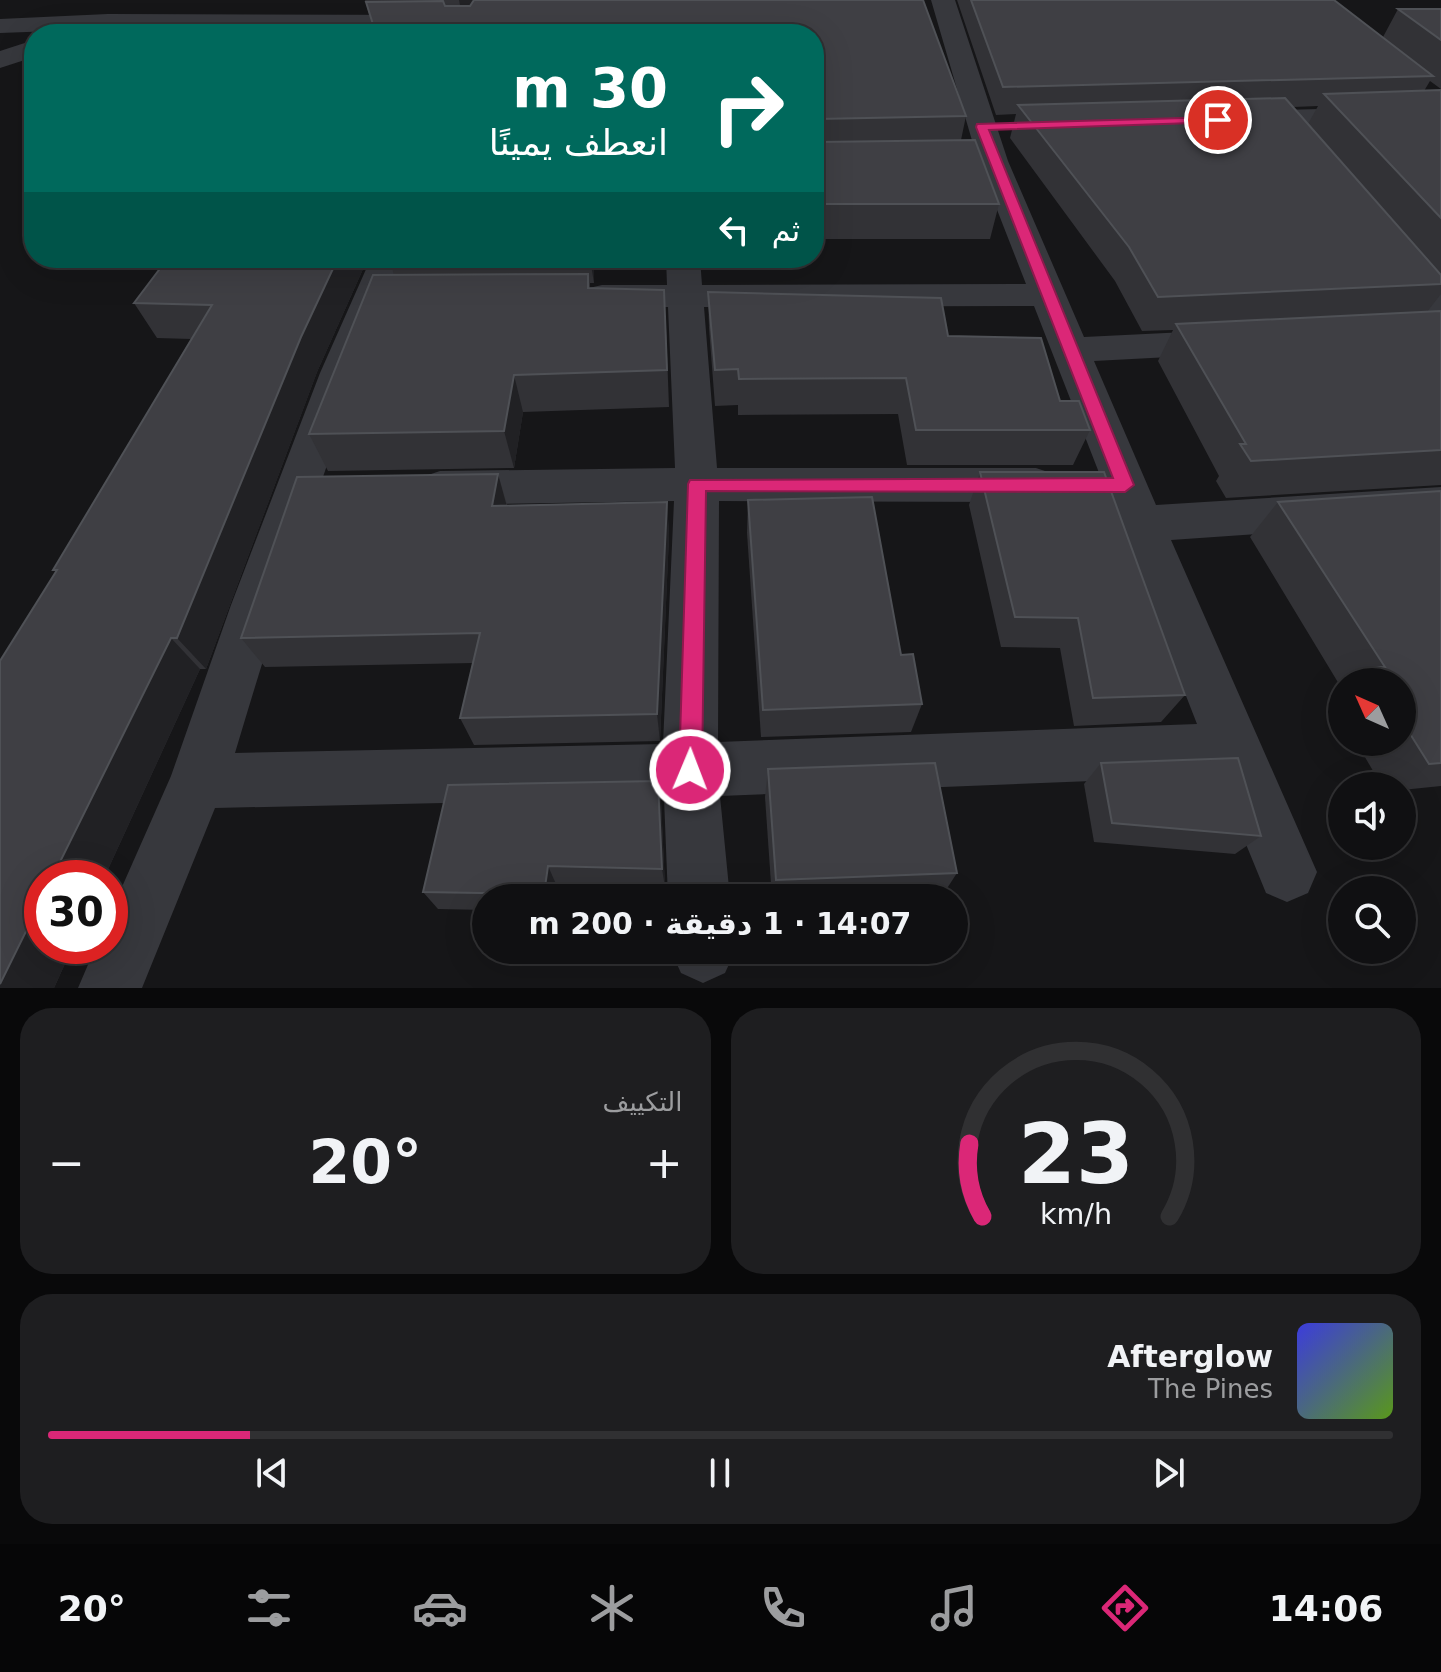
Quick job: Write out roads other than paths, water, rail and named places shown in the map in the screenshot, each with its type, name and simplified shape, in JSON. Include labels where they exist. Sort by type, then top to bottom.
[{"type":"street","points":[[943,0],[987,144],[1287,872]]},
{"type":"street","points":[[34,24],[71,21],[321,24],[453,21]]},
{"type":"street","points":[[165,24],[181,21]]},
{"type":"street","points":[[10,26],[16,54]]},
{"type":"street","points":[[1416,87],[1441,106]]},
{"type":"street","points":[[1215,120],[1287,130],[1441,114]]},
{"type":"street","points":[[1379,240],[1441,313]]},
{"type":"street","points":[[575,296],[683,277],[1049,295]]},
{"type":"street","points":[[683,277],[697,484],[690,770],[698,884]]},
{"type":"street","points":[[110,988],[198,781],[255,605],[339,373],[388,285]]},
{"type":"street","points":[[1072,350],[1256,341]]},
{"type":"street","points":[[394,489],[697,484],[1134,505],[1441,504]]},
{"type":"street","points":[[298,491],[346,490]]},
{"type":"street","points":[[198,781],[690,770],[1234,749]]}]
